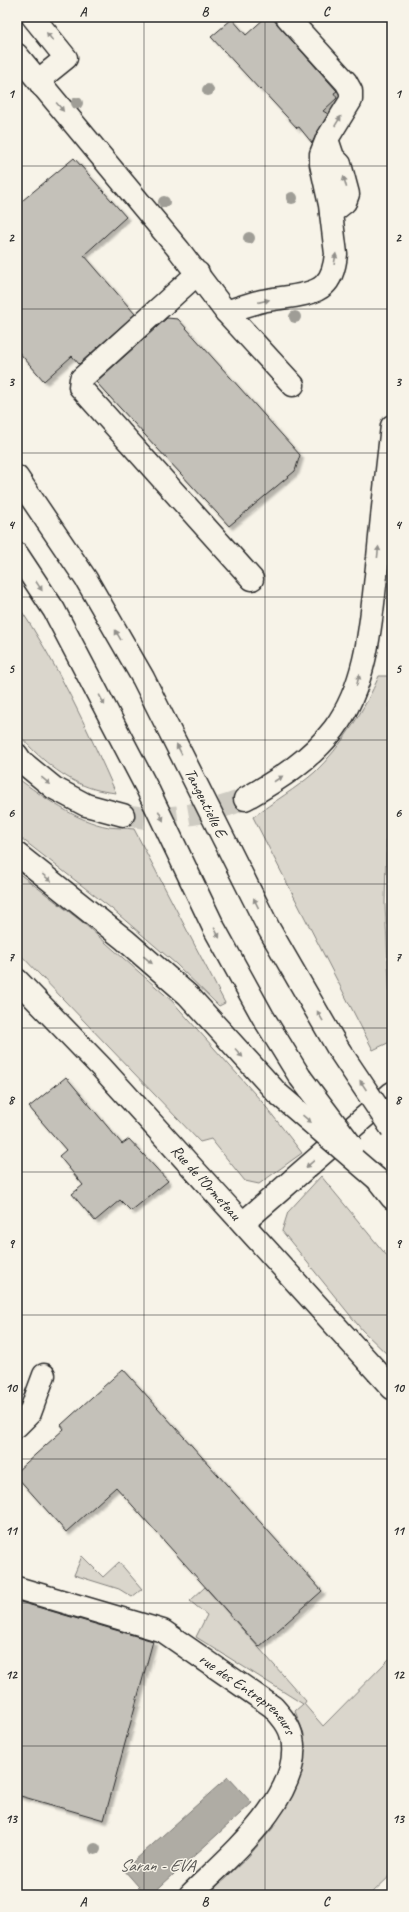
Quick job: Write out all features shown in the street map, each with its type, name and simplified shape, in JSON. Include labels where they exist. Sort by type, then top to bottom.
[{"type":"main road","points":[[33,17],[66,58],[45,75],[42,79],[42,86]]},
{"type":"main road","points":[[226,312],[263,301],[316,291],[329,279],[336,262],[331,213],[321,164],[321,154],[327,139],[351,100],[351,91],[346,82],[288,17]]},
{"type":"main road","points":[[17,55],[198,273],[226,312],[294,384]]},
{"type":"main road","points":[[198,273],[81,379],[80,388],[252,578]]},
{"type":"main road","points":[[245,799],[279,779],[309,756],[334,728],[356,689],[369,640],[392,426]]},
{"type":"main road","name":"Tangentielle E","points":[[17,477],[86,579],[143,678],[269,929],[339,1050],[392,1129]]},
{"type":"main road","points":[[17,554],[54,610],[148,790],[214,928],[263,1017],[300,1077],[392,1198]]},
{"type":"main road","points":[[17,755],[21,761],[54,788],[79,802],[123,814]]},
{"type":"main road","points":[[17,854],[125,940],[188,995],[277,1093],[377,1179]]},
{"type":"main road","name":"Rue de l'Ormeteau","points":[[17,980],[101,1067],[392,1388]]},
{"type":"main road","points":[[243,1223],[392,1093]]},
{"type":"main road","points":[[17,1426],[30,1414],[44,1375]]},
{"type":"main road","name":"rue des Entrepreneurs","points":[[17,1588],[163,1631],[274,1707],[284,1720],[292,1738],[292,1762],[284,1788],[260,1826],[190,1895]]},
{"type":"path","points":[[378,17],[392,21]]},
{"type":"shaded area","points":[[17,604],[32,626],[58,673],[116,793],[97,790],[72,780],[62,774],[42,758],[17,732]]},
{"type":"shaded area","points":[[379,676],[390,676],[385,904],[392,1041],[373,1050],[253,817],[301,784],[325,762],[352,727]]},
{"type":"shaded area","points":[[17,778],[72,814],[96,824],[109,827],[134,829],[225,1003],[219,1006],[176,964],[112,909],[17,835]]},
{"type":"shaded area","points":[[17,872],[81,921],[172,1001],[263,1103],[302,1153],[259,1184],[245,1181],[211,1139],[200,1142],[17,951]]},
{"type":"shaded area","points":[[321,1176],[392,1262],[392,1359],[362,1330],[282,1231],[288,1212]]},
{"type":"shaded area","points":[[82,1556],[103,1577],[119,1562],[142,1589],[132,1597],[119,1589],[74,1575]]},
{"type":"shaded area","points":[[205,1587],[306,1701],[304,1704],[323,1726],[392,1656],[392,1874],[370,1895],[207,1895],[247,1858],[273,1828],[291,1792],[301,1760],[304,1734],[295,1711],[303,1704],[196,1637],[207,1615],[190,1601]]},
{"type":"water","name":"Saran - EVA","points":[[228,1777],[252,1803],[151,1895],[146,1895],[124,1870]]},
{"type":"building","points":[[266,17],[271,17],[337,91],[334,93],[337,98],[323,111],[328,114],[312,143],[299,127],[297,128],[211,37],[232,19],[246,35]]},
{"type":"building","points":[[74,158],[126,217],[84,255],[135,314],[79,364],[72,356],[44,381],[17,350],[17,205]]},
{"type":"building","points":[[167,318],[178,319],[300,455],[295,471],[229,526],[96,382]]},
{"type":"building","points":[[66,1077],[122,1144],[129,1139],[168,1181],[131,1211],[120,1200],[95,1221],[72,1194],[83,1185],[59,1156],[66,1150],[29,1107]]},
{"type":"building","points":[[123,1369],[322,1591],[259,1647],[116,1487],[66,1532],[17,1477],[17,1471],[64,1429],[61,1425]]},
{"type":"building","points":[[17,1601],[153,1641],[104,1820],[17,1795]]},
{"type":"tunnel","points":[[123,815],[150,818],[174,817],[222,807],[245,799]]}]
